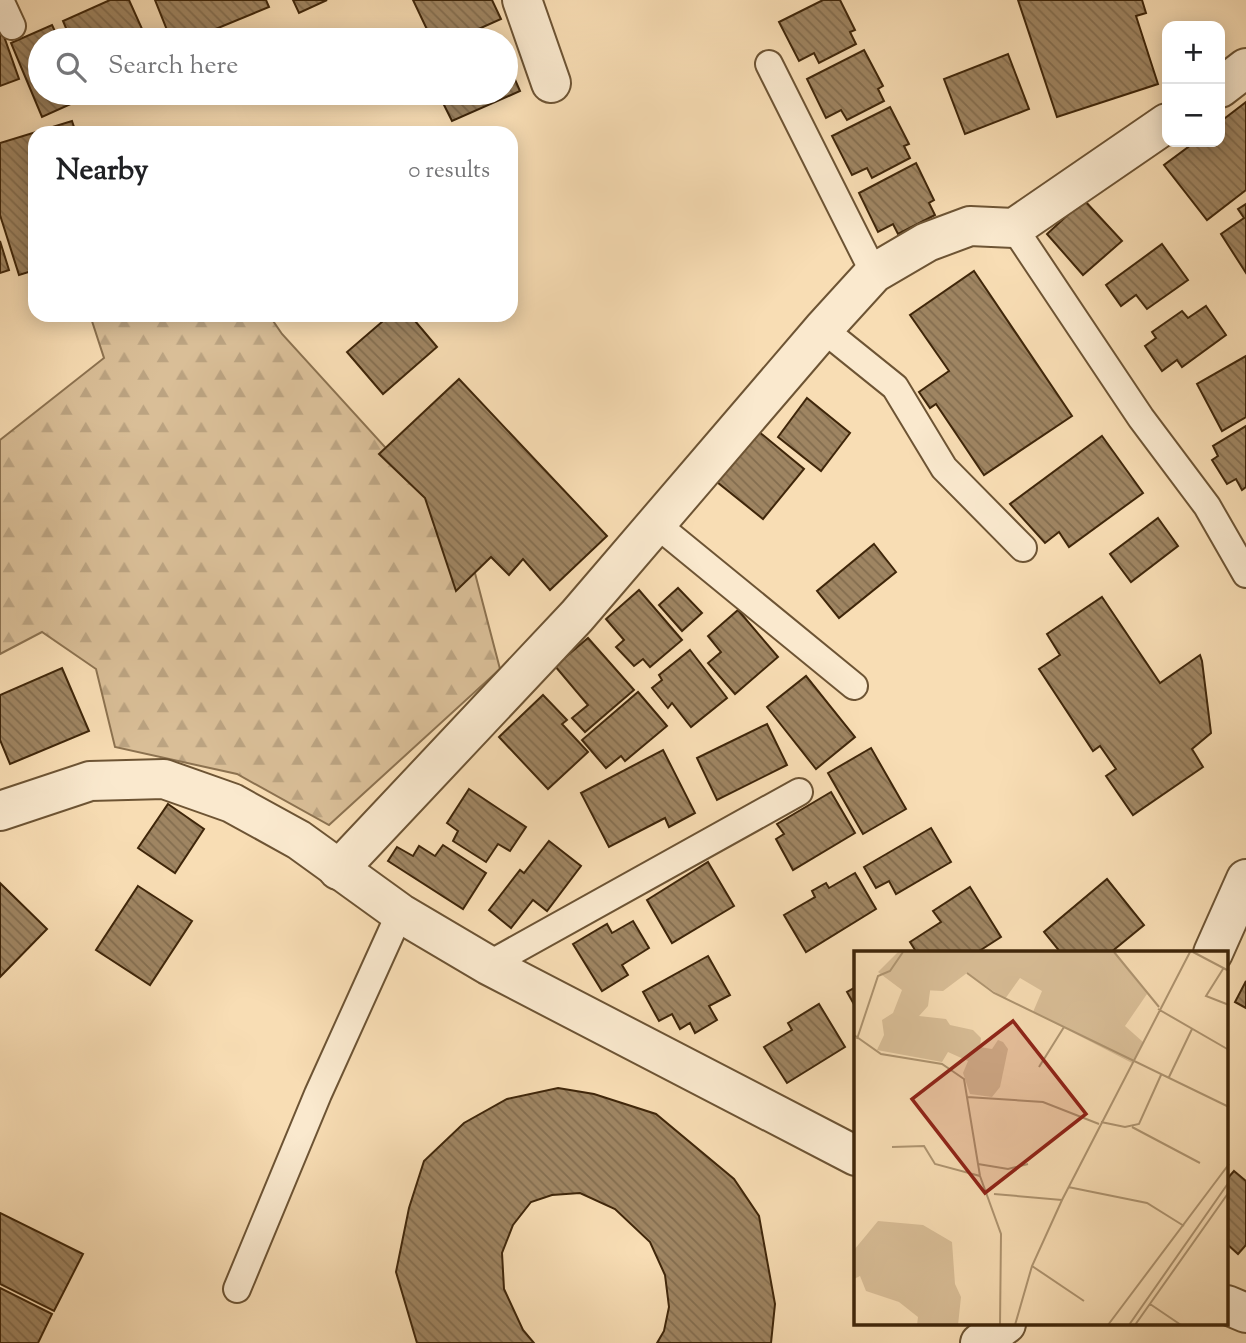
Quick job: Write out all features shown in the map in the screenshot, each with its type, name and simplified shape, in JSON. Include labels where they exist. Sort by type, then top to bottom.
[{"type":"street","points":[[522,0],[551,83]]},
{"type":"street","points":[[1225,84],[1246,68]]},
{"type":"street","points":[[338,870],[577,616],[874,273],[927,242],[970,226],[1014,228],[1162,126]]},
{"type":"street","points":[[0,811],[90,781],[164,779],[232,803],[299,840],[400,913],[488,965],[854,1155]]},
{"type":"street","points":[[1214,951],[1246,879]]},
{"type":"street","points":[[1228,1305],[1246,1313]]},
{"type":"street","points":[[981,1343],[1003,1326]]},
{"type":"lane","points":[[0,0],[12,26]]},
{"type":"lane","points":[[769,64],[874,273]]},
{"type":"lane","points":[[1014,228],[1141,418],[1207,506],[1246,574]]},
{"type":"lane","points":[[823,329],[895,387],[944,468],[1023,548]]},
{"type":"lane","points":[[656,524],[853,686]]},
{"type":"lane","points":[[488,965],[799,792]]},
{"type":"lane","points":[[237,1289],[318,1094],[400,913]]},
{"type":"green space","points":[[92,322],[274,322],[465,535],[500,669],[329,825],[237,774],[115,747],[96,669],[42,632],[0,654],[0,440],[104,358]]},
{"type":"building","points":[[110,0],[129,0],[142,28],[66,28],[63,21]]},
{"type":"building","points":[[155,0],[266,0],[269,7],[218,28],[166,28]]},
{"type":"building","points":[[293,0],[327,0],[299,13]]},
{"type":"building","points":[[413,0],[492,0],[501,19],[481,28],[426,28]]},
{"type":"building","points":[[823,0],[840,0],[855,30],[850,32],[856,44],[819,63],[814,53],[799,61],[779,22]]},
{"type":"building","points":[[1018,0],[1142,0],[1146,13],[1136,16],[1158,84],[1057,117]]},
{"type":"building","points":[[0,25],[19,79],[0,86]]},
{"type":"building","points":[[28,36],[28,84],[11,43]]},
{"type":"building","points":[[864,50],[883,86],[878,89],[884,101],[847,120],[841,110],[826,118],[807,79]]},
{"type":"building","points":[[1008,54],[1029,109],[965,134],[944,79]]},
{"type":"building","points":[[1246,102],[1246,190],[1207,220],[1164,165],[1188,147],[1225,147],[1225,118]]},
{"type":"building","points":[[37,105],[69,105],[42,117]]},
{"type":"building","points":[[444,105],[488,105],[452,121]]},
{"type":"building","points":[[890,107],[909,144],[904,146],[910,158],[872,178],[867,168],[852,175],[832,136]]},
{"type":"building","points":[[72,121],[74,126],[56,126]]},
{"type":"building","points":[[28,134],[28,272],[19,275],[0,215],[0,143]]},
{"type":"building","points":[[916,163],[934,200],[929,203],[935,215],[898,234],[893,224],[878,232],[859,193]]},
{"type":"building","points":[[1084,200],[1122,241],[1083,275],[1047,234]]},
{"type":"building","points":[[1246,204],[1246,273],[1221,234],[1244,218],[1238,209]]},
{"type":"building","points":[[0,241],[9,270],[0,273]]},
{"type":"building","points":[[1162,244],[1188,280],[1147,309],[1136,295],[1121,306],[1106,285]]},
{"type":"building","points":[[974,271],[1072,416],[984,475],[936,404],[930,408],[919,392],[949,371],[910,315]]},
{"type":"building","points":[[1206,306],[1226,335],[1182,367],[1177,360],[1162,371],[1145,346],[1156,338],[1152,332],[1182,311],[1188,318]]},
{"type":"building","points":[[382,322],[416,322],[437,347],[383,394],[347,352]]},
{"type":"building","points":[[1246,356],[1246,417],[1222,431],[1197,384]]},
{"type":"building","points":[[459,379],[607,536],[550,590],[523,559],[509,575],[491,557],[456,591],[425,498],[379,454]]},
{"type":"building","points":[[807,398],[850,433],[821,471],[778,437]]},
{"type":"building","points":[[1246,426],[1246,487],[1242,490],[1236,479],[1227,484],[1212,460],[1218,456],[1213,446]]},
{"type":"building","points":[[758,431],[804,469],[763,519],[717,482]]},
{"type":"building","points":[[1102,436],[1143,493],[1069,547],[1059,532],[1045,543],[1010,504]]},
{"type":"building","points":[[1158,518],[1178,546],[1131,582],[1110,554]]},
{"type":"building","points":[[874,544],[896,572],[839,618],[817,591]]},
{"type":"building","points":[[678,588],[702,613],[682,631],[659,605]]},
{"type":"building","points":[[639,590],[682,640],[650,667],[643,659],[634,666],[616,647],[624,640],[606,619]]},
{"type":"building","points":[[1102,597],[1160,683],[1200,655],[1202,661],[1211,733],[1192,749],[1203,767],[1133,815],[1106,776],[1116,769],[1100,746],[1093,751],[1039,669],[1060,655],[1047,634]]},
{"type":"building","points":[[738,610],[778,657],[735,694],[708,663],[721,652],[708,636]]},
{"type":"building","points":[[588,638],[634,690],[585,732],[572,718],[588,705],[555,666]]},
{"type":"building","points":[[690,650],[727,698],[691,727],[672,703],[668,708],[652,688],[662,680],[659,675]]},
{"type":"building","points":[[62,668],[89,731],[10,764],[0,740],[0,695]]},
{"type":"building","points":[[806,676],[855,737],[816,769],[767,707]]},
{"type":"building","points":[[638,692],[667,726],[625,761],[621,756],[606,768],[582,740]]},
{"type":"building","points":[[543,695],[567,720],[562,724],[588,752],[548,789],[499,737]]},
{"type":"building","points":[[767,724],[787,765],[717,800],[697,758]]},
{"type":"building","points":[[871,748],[906,809],[863,834],[828,773]]},
{"type":"building","points":[[663,750],[695,813],[669,827],[665,818],[609,847],[581,793]]},
{"type":"building","points":[[469,789],[526,827],[510,851],[498,844],[486,862],[453,841],[458,831],[447,823]]},
{"type":"building","points":[[831,792],[855,833],[793,870],[776,839],[784,834],[777,824]]},
{"type":"building","points":[[168,804],[204,829],[175,873],[138,848]]},
{"type":"building","points":[[931,828],[951,862],[896,894],[889,881],[876,888],[864,867]]},
{"type":"building","points":[[549,841],[581,866],[547,911],[533,900],[511,928],[489,910],[520,870],[524,873]]},
{"type":"building","points":[[443,845],[486,873],[463,909],[388,861],[397,847],[413,856],[419,846],[435,856]]},
{"type":"building","points":[[708,862],[734,906],[672,943],[647,900]]},
{"type":"building","points":[[855,873],[876,909],[806,952],[784,915],[815,897],[812,891],[826,883],[829,888]]},
{"type":"building","points":[[1107,879],[1144,925],[1112,951],[1059,951],[1044,932]]},
{"type":"building","points":[[0,883],[47,929],[0,977]]},
{"type":"building","points":[[138,886],[192,921],[150,985],[96,950]]},
{"type":"building","points":[[970,887],[1001,937],[979,951],[916,951],[910,942],[941,922],[933,911]]},
{"type":"building","points":[[633,921],[649,948],[622,965],[628,975],[602,991],[573,944],[607,924],[612,933]]},
{"type":"building","points":[[708,956],[730,995],[709,1006],[717,1020],[695,1033],[690,1023],[680,1029],[672,1014],[659,1021],[643,992]]},
{"type":"building","points":[[1246,981],[1246,1008],[1235,1002]]},
{"type":"building","points":[[854,988],[854,1004],[847,992]]},
{"type":"building","points":[[819,1004],[845,1047],[787,1083],[764,1047],[792,1030],[788,1023]]},
{"type":"building","points":[[558,1088],[594,1094],[656,1114],[734,1179],[759,1216],[775,1304],[771,1343],[657,1343],[664,1331],[669,1307],[665,1275],[650,1242],[615,1209],[580,1193],[552,1195],[531,1202],[513,1225],[502,1253],[504,1289],[523,1330],[534,1343],[417,1343],[396,1272],[409,1208],[424,1161],[464,1123],[507,1099]]},
{"type":"building","points":[[1234,1171],[1246,1181],[1246,1245],[1238,1254],[1228,1245],[1228,1178]]},
{"type":"building","points":[[0,1213],[83,1254],[54,1311],[0,1284]]},
{"type":"building","points":[[0,1288],[52,1314],[38,1343],[0,1343]]}]
